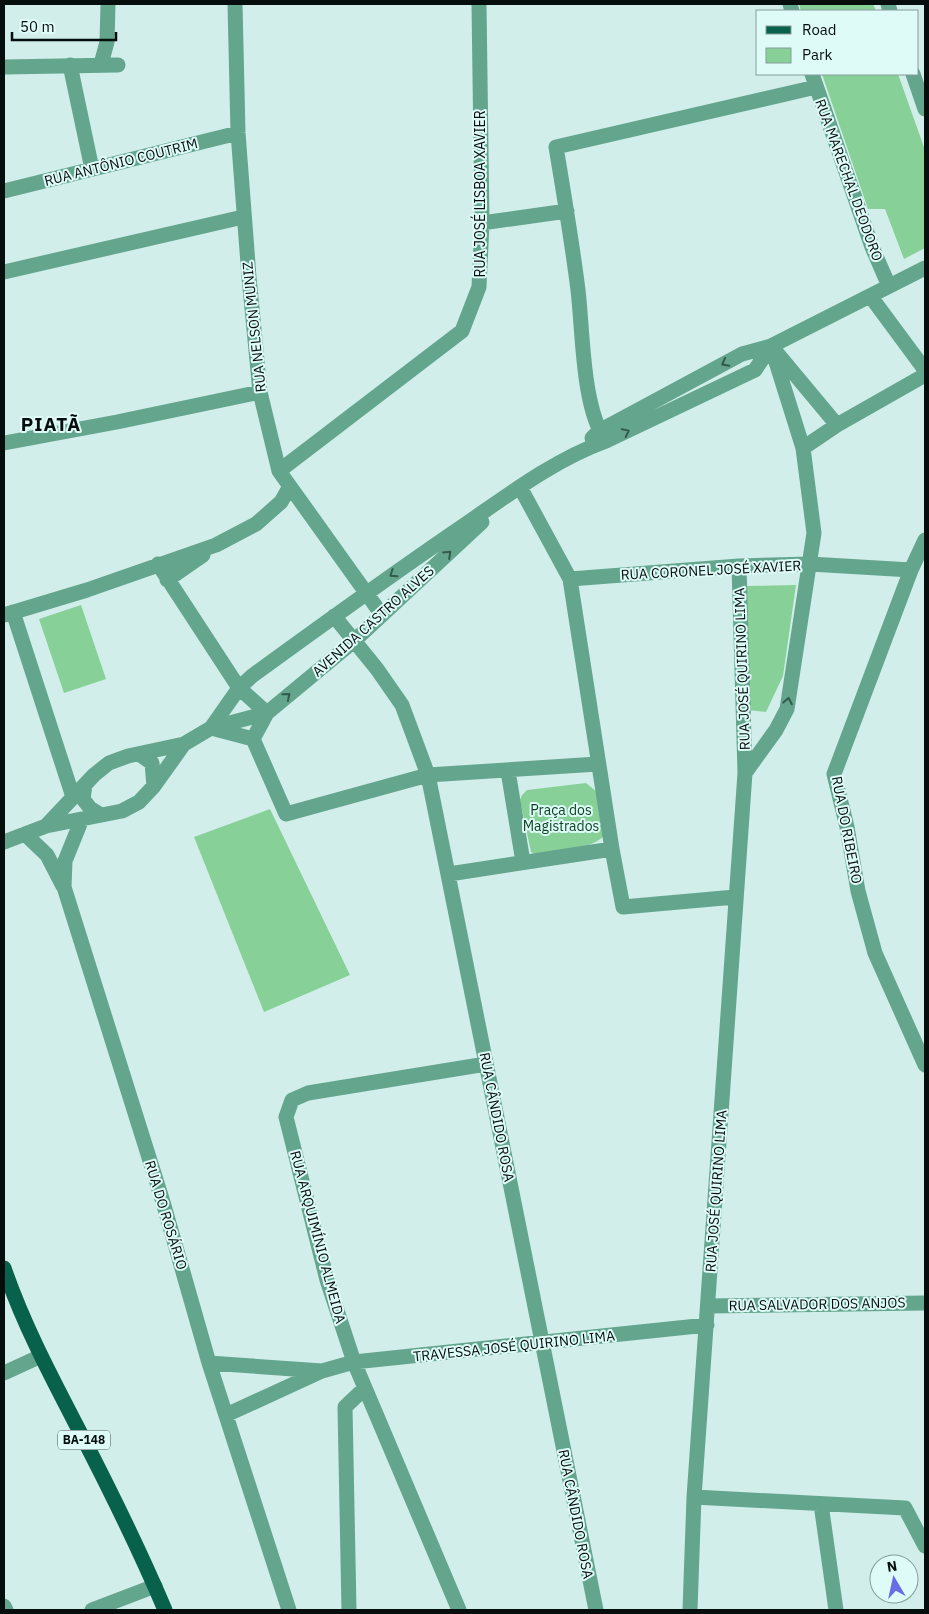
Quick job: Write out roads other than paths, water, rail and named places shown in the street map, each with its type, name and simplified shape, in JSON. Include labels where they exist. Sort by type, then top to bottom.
[{"type":"main road","name":"BA-148","points":[[4,1268],[12,1293],[41,1356],[100,1470],[166,1610]]},
{"type":"street","points":[[101,64],[107,42],[108,4]]},
{"type":"street","name":"RUA NELSON MUNIZ","points":[[234,4],[243,217],[260,392],[279,471],[289,488],[382,615]]},
{"type":"street","name":"RUA JOSÉ LISBOA XAVIER","points":[[279,471],[462,331],[479,287],[482,223],[479,4]]},
{"type":"street","points":[[70,65],[92,169]]},
{"type":"street","points":[[4,67],[118,65]]},
{"type":"street","points":[[913,75],[925,109]]},
{"type":"street","points":[[602,436],[590,396],[567,211],[556,147],[814,80]]},
{"type":"street","name":"RUA MARECHAL DEODORO","points":[[814,80],[872,247],[889,286]]},
{"type":"street","name":"RUA ANTÔNIO COUTRIM","points":[[4,191],[238,133]]},
{"type":"street","points":[[482,223],[567,211]]},
{"type":"street","points":[[4,272],[243,217]]},
{"type":"street","name":"AVENIDA CASTRO ALVES","points":[[211,728],[239,688],[365,593],[520,487],[602,436],[742,354],[771,346],[925,268]]},
{"type":"street","points":[[871,297],[925,370]]},
{"type":"street","points":[[771,346],[837,426]]},
{"type":"street","name":"RUA JOSÉ QUIRINO LIMA","points":[[745,772],[776,730],[786,710],[814,533],[803,448],[771,346]]},
{"type":"street","points":[[803,448],[925,375]]},
{"type":"street","points":[[4,442],[117,422],[260,392]]},
{"type":"street","points":[[520,487],[570,579],[598,764],[623,907],[736,897]]},
{"type":"street","name":"AVENIDA CASTRO ALVES","points":[[46,826],[109,763],[184,744],[211,728],[266,713],[354,641],[520,487]]},
{"type":"street","points":[[168,580],[216,545],[256,524],[281,502],[289,488]]},
{"type":"street","name":"RUA DO RIBEIRO","points":[[925,540],[911,570],[834,774],[847,827],[858,891],[875,953],[925,1065]]},
{"type":"street","points":[[73,797],[9,614],[87,590],[216,545]]},
{"type":"street","points":[[158,564],[239,688],[266,713],[253,739]]},
{"type":"street","name":"RUA CORONEL JOSÉ XAVIER","points":[[570,579],[739,566],[810,564],[911,570]]},
{"type":"street","name":"RUA JOSÉ QUIRINO LIMA","points":[[690,1610],[694,1497],[745,772],[739,566]]},
{"type":"street","name":"RUA CÂNDIDO ROSA","points":[[334,616],[402,705],[428,775],[596,1610]]},
{"type":"street","points":[[211,728],[253,739]]},
{"type":"street","points":[[744,728],[758,732],[776,730]]},
{"type":"street","points":[[253,739],[286,814],[428,775],[508,772],[598,764]]},
{"type":"street","name":"AVENIDA CASTRO ALVES","points":[[4,842],[46,826],[122,811],[139,802],[154,786],[184,744]]},
{"type":"street","points":[[140,754],[152,763],[154,786]]},
{"type":"street","points":[[508,772],[524,862]]},
{"type":"street","points":[[85,785],[83,799],[90,808],[101,815]]},
{"type":"street","name":"RUA DO ROSÁRIO","points":[[82,819],[65,861],[64,888],[162,1202],[209,1363],[290,1610]]},
{"type":"street","points":[[25,834],[47,855],[64,888]]},
{"type":"street","points":[[449,874],[612,850]]},
{"type":"street","name":"RUA ARQUIMÍNIO ALMEIDA","points":[[460,1610],[354,1362],[327,1280],[286,1117],[292,1100],[308,1093],[486,1064]]},
{"type":"street","name":"RUA SALVADOR DOS ANJOS","points":[[708,1306],[925,1303]]},
{"type":"street","name":"TRAVESSA JOSÉ QUIRINO LIMA","points":[[322,1371],[354,1362],[707,1325]]},
{"type":"street","points":[[4,1373],[41,1356]]},
{"type":"street","points":[[209,1363],[322,1371]]},
{"type":"street","points":[[226,1415],[322,1371]]},
{"type":"street","points":[[349,1610],[345,1407],[365,1388]]},
{"type":"street","points":[[694,1497],[905,1508],[924,1541]]},
{"type":"street","points":[[821,1504],[836,1610]]},
{"type":"street","points":[[92,1610],[155,1586]]},
{"type":"street","points":[[4,1606],[6,1610]]},
{"type":"district","name":"PIATÃ","points":[[51,424]]},
{"type":"park label","name":"Praça dos Magistrados","points":[[561,818]]}]
